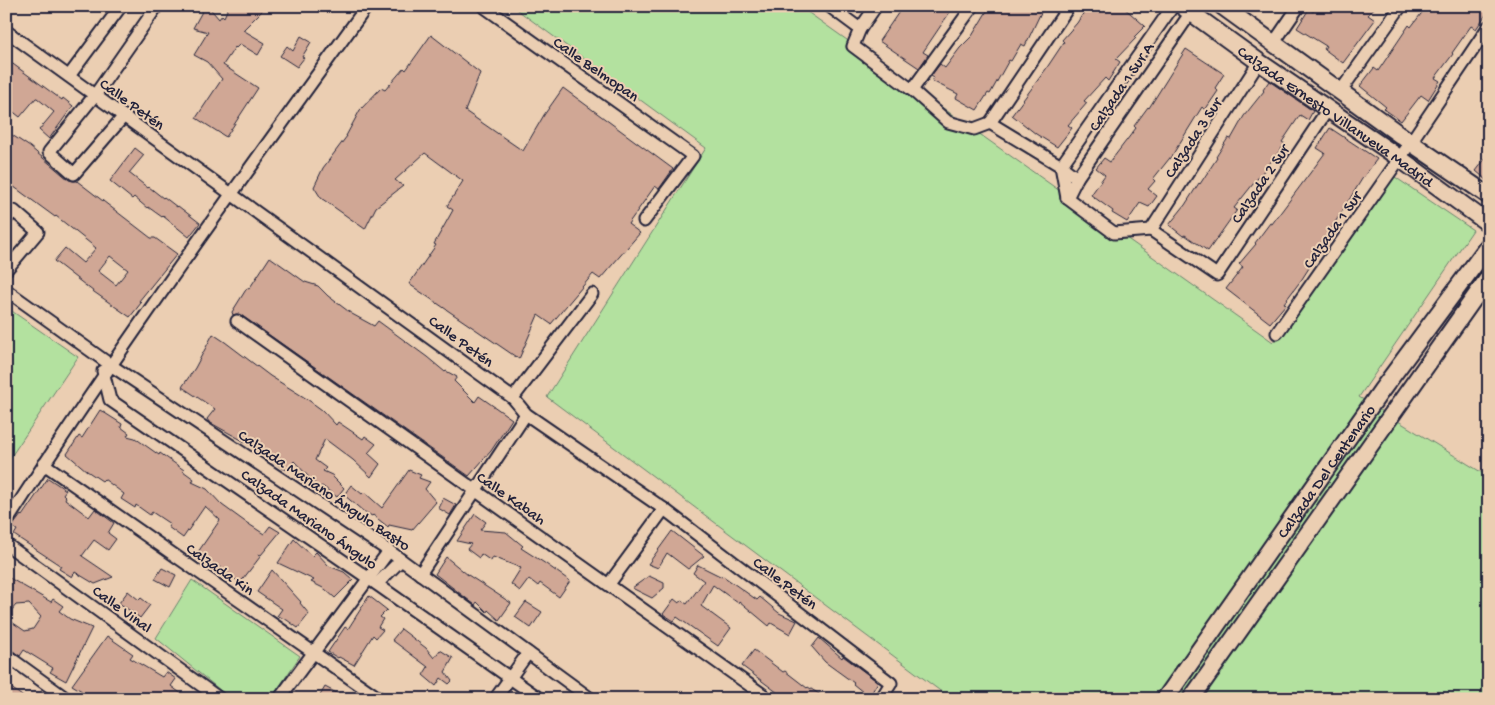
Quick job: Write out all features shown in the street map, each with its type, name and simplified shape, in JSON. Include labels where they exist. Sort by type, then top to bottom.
[{"type":"main road","name":"Calzada Ernesto Villanueva Madrid","points":[[1222,6],[1410,142],[1489,196]]},
{"type":"main road","name":"Calzada Ernesto Villanueva Madrid","points":[[1189,8],[1259,62],[1400,158],[1489,224]]},
{"type":"main road","name":"Calzada Del Centenario","points":[[1165,699],[1381,391],[1489,245]]},
{"type":"main road","name":"Calzada Del Centenario","points":[[1191,699],[1489,278]]},
{"type":"street","points":[[68,76],[120,6]]},
{"type":"street","points":[[124,116],[74,174],[49,152],[94,95],[157,6]]},
{"type":"street","points":[[6,523],[108,371],[367,6]]},
{"type":"street","name":"Calle Belmopan","points":[[483,6],[693,156],[644,220]]},
{"type":"street","points":[[829,6],[860,28]]},
{"type":"street","points":[[876,6],[860,28],[853,46],[912,90],[948,122],[974,129],[990,123],[1069,6]]},
{"type":"street","points":[[912,90],[973,6]]},
{"type":"street","name":"Calzada 1 Sur A","points":[[1061,166],[1173,6]]},
{"type":"street","points":[[1273,44],[1299,6]]},
{"type":"street","points":[[1340,92],[1401,6]]},
{"type":"street","name":"Calzada 1 Sur A","points":[[1067,198],[1077,178],[1189,8]]},
{"type":"street","name":"Calzada 1 Sur","points":[[1277,333],[1400,158],[1489,26]]},
{"type":"street","name":"Calle Petén","points":[[6,31],[514,398],[526,414],[664,509],[891,682],[881,699]]},
{"type":"street","name":"Calzada 3 Sur","points":[[1151,230],[1259,62]]},
{"type":"street","name":"Calzada 2 Sur","points":[[1151,230],[1217,275],[1328,109]]},
{"type":"street","points":[[990,123],[1061,166],[1077,178]]},
{"type":"street","points":[[1061,166],[1067,198],[1114,233],[1151,230]]},
{"type":"street","points":[[6,270],[38,232],[9,212]]},
{"type":"street","name":"Calzada Mariano Ángulo Basto","points":[[6,290],[100,357],[108,371],[389,551],[591,699]]},
{"type":"street","points":[[514,398],[592,294]]},
{"type":"street","name":"Calle Kabah","points":[[237,321],[474,491],[609,584],[770,699]]},
{"type":"street","name":"Calzada Mariano Ángulo","points":[[108,371],[110,400],[373,581],[540,699]]},
{"type":"street","points":[[420,574],[526,414]]},
{"type":"street","name":"Calzada Kin","points":[[44,464],[380,699]]},
{"type":"street","points":[[609,584],[664,509]]},
{"type":"street","name":"Calle Vinal","points":[[6,544],[220,699]]},
{"type":"street","points":[[373,581],[389,551]]},
{"type":"street","points":[[278,699],[312,652],[373,581],[401,560]]},
{"type":"street","points":[[495,699],[528,653]]},
{"type":"street","points":[[6,655],[67,699]]},
{"type":"green space","points":[[512,6],[799,6],[1273,342],[1392,175],[1473,230],[1359,397],[1489,477],[1489,699],[951,699],[547,397],[706,148]]},
{"type":"green space","points":[[6,307],[78,357],[6,464]]},
{"type":"green space","points":[[192,580],[300,656],[271,699],[231,699],[156,638]]},
{"type":"building","points":[[205,6],[208,6],[219,19],[222,15],[224,17],[229,6],[267,6],[243,30],[265,43],[258,55],[240,44],[235,47],[223,65],[258,88],[226,137],[196,118],[222,79],[207,62],[194,55],[208,32],[193,28]]},
{"type":"building","points":[[903,6],[954,6],[923,52],[928,55],[919,68],[879,41]]},
{"type":"building","points":[[990,6],[1044,6],[1025,46],[1021,44],[1011,61],[1009,60],[990,94],[988,93],[977,110],[956,98],[958,94],[932,81],[934,78],[931,76],[940,64],[945,68],[972,36]]},
{"type":"building","points":[[1088,6],[1122,6],[1145,26],[1116,59],[1120,62],[1108,81],[1105,78],[1084,101],[1087,103],[1068,125],[1072,128],[1057,147],[1036,134],[1012,115],[1064,42],[1062,40],[1077,23]]},
{"type":"building","points":[[1317,6],[1376,6],[1368,15],[1375,20],[1343,63],[1324,49],[1326,46],[1297,28],[1309,9],[1313,12]]},
{"type":"building","points":[[1427,6],[1483,6],[1489,10],[1476,29],[1471,26],[1435,78],[1440,81],[1428,100],[1421,95],[1401,121],[1384,109],[1386,107],[1360,86],[1374,68],[1378,71],[1409,25],[1411,27]]},
{"type":"building","points":[[431,35],[480,73],[465,111],[523,151],[544,115],[563,88],[673,169],[659,189],[655,186],[628,224],[640,233],[600,279],[593,274],[551,324],[538,315],[519,359],[409,284],[436,245],[434,244],[453,210],[447,206],[463,181],[425,153],[395,180],[403,186],[376,207],[365,229],[321,198],[314,187],[323,168],[347,136],[360,110],[381,88],[385,90],[404,68],[406,70]]},
{"type":"building","points":[[301,36],[311,42],[302,57],[304,58],[297,67],[280,56],[287,46],[293,51]]},
{"type":"building","points":[[1186,49],[1224,74],[1215,88],[1218,91],[1205,110],[1202,107],[1173,154],[1153,179],[1155,181],[1148,189],[1157,196],[1149,207],[1140,203],[1127,222],[1112,213],[1113,211],[1091,195],[1105,175],[1096,168],[1104,158],[1110,162],[1136,128],[1134,126],[1149,108]]},
{"type":"building","points":[[6,59],[73,106],[49,139],[39,130],[54,112],[37,98],[20,117],[6,106]]},
{"type":"building","points":[[1269,81],[1313,111],[1308,120],[1300,115],[1282,142],[1285,144],[1234,208],[1237,210],[1208,251],[1169,225],[1200,184],[1228,138],[1231,139],[1244,116],[1264,91]]},
{"type":"building","points":[[1330,128],[1377,159],[1362,179],[1331,229],[1333,230],[1312,255],[1316,257],[1284,303],[1286,304],[1270,323],[1226,289],[1243,267],[1239,264],[1270,223],[1272,224],[1325,153],[1317,148]]},
{"type":"building","points":[[6,131],[30,147],[69,180],[77,181],[151,238],[155,238],[177,254],[139,301],[141,303],[130,317],[54,261],[65,248],[83,263],[96,248],[56,216],[6,181]],"holes":[[[110,256],[128,270],[116,285],[98,271]]]},
{"type":"building","points":[[135,148],[144,155],[129,173],[200,223],[189,237],[163,216],[147,208],[134,197],[132,199],[110,181]]},
{"type":"building","points":[[1489,154],[1489,182],[1476,171]]},
{"type":"building","points":[[270,257],[305,282],[318,286],[352,314],[374,326],[378,321],[445,372],[457,377],[454,381],[475,402],[479,396],[512,419],[491,451],[469,476],[241,315],[233,315],[232,312],[247,288],[249,289]]},
{"type":"building","points":[[213,334],[270,376],[322,410],[336,425],[338,422],[363,439],[365,436],[376,444],[368,453],[380,464],[371,477],[353,460],[325,439],[315,460],[326,468],[323,471],[334,476],[344,488],[337,497],[322,486],[319,488],[294,461],[288,470],[282,468],[267,454],[254,452],[256,448],[209,422],[207,419],[215,409],[182,387],[195,368]]},
{"type":"building","points":[[100,410],[122,424],[121,427],[129,433],[127,436],[135,438],[184,470],[194,479],[192,482],[207,489],[222,505],[244,521],[264,534],[270,526],[280,532],[261,555],[258,554],[260,557],[240,583],[219,566],[216,571],[208,563],[210,560],[198,552],[220,520],[205,506],[183,538],[168,527],[170,524],[152,512],[150,515],[136,505],[135,508],[121,499],[124,494],[104,479],[102,481],[87,471],[67,454],[79,436],[82,438]]},
{"type":"building","points":[[409,470],[421,475],[419,478],[430,482],[425,489],[436,502],[412,530],[389,525],[388,527],[373,515],[363,511],[344,495],[351,485],[362,494],[364,492],[382,508]]},
{"type":"building","points":[[48,478],[66,490],[63,494],[66,497],[65,499],[89,517],[95,509],[114,523],[108,533],[116,539],[108,550],[94,540],[82,556],[113,577],[95,584],[75,572],[72,577],[59,569],[61,566],[14,535],[17,530],[12,527],[22,516]]},
{"type":"building","points":[[443,498],[456,505],[450,515],[438,508]]},
{"type":"building","points":[[475,514],[486,522],[480,530],[506,532],[523,546],[521,548],[570,581],[559,597],[540,583],[538,586],[529,579],[520,591],[511,584],[521,568],[493,557],[491,561],[481,554],[479,558],[467,549],[471,544],[457,541]]},
{"type":"building","points":[[672,531],[704,556],[688,569],[667,553],[658,568],[648,564]]},
{"type":"building","points":[[294,539],[312,556],[316,552],[329,566],[344,572],[353,580],[335,598],[325,589],[311,582],[314,580],[278,563]]},
{"type":"building","points":[[446,557],[468,575],[511,603],[499,620],[477,602],[475,605],[435,574]]},
{"type":"building","points":[[698,565],[723,576],[757,600],[760,597],[779,613],[797,621],[790,634],[771,623],[769,626],[739,601],[738,603],[713,585],[701,606],[731,628],[718,646],[677,617],[674,621],[663,614],[674,599],[679,603],[682,601],[687,604],[704,581],[693,573]]},
{"type":"building","points":[[162,568],[176,575],[170,587],[155,579]]},
{"type":"building","points":[[272,570],[301,602],[309,614],[298,628],[277,616],[282,609],[257,592]]},
{"type":"building","points":[[6,576],[51,602],[53,599],[63,606],[59,611],[70,619],[92,628],[66,681],[50,672],[53,668],[24,650],[20,656],[6,646],[6,618],[25,631],[33,629],[41,617],[29,604],[16,605],[6,617]]},
{"type":"building","points":[[649,576],[664,583],[664,588],[652,598],[632,588]]},
{"type":"building","points":[[128,591],[139,600],[141,598],[150,605],[140,618],[119,603]]},
{"type":"building","points":[[369,596],[387,610],[380,617],[383,619],[378,627],[383,630],[376,638],[373,635],[354,665],[328,652],[345,627],[348,629]]},
{"type":"building","points":[[526,602],[542,612],[531,628],[515,617]]},
{"type":"building","points":[[401,629],[426,648],[434,658],[440,650],[453,658],[445,672],[452,681],[449,684],[441,678],[436,686],[423,675],[428,667],[392,640]]},
{"type":"building","points":[[107,636],[133,654],[130,658],[162,677],[166,672],[176,679],[171,686],[188,699],[81,699],[85,693],[72,685]]},
{"type":"building","points":[[819,638],[842,658],[843,656],[878,682],[869,697],[854,683],[825,662],[812,647]]},
{"type":"building","points":[[754,650],[783,672],[785,671],[807,688],[827,699],[786,699],[742,666]]},
{"type":"building","points":[[6,684],[26,699],[6,699]]},
{"type":"building","points":[[325,687],[348,699],[318,699]]}]
